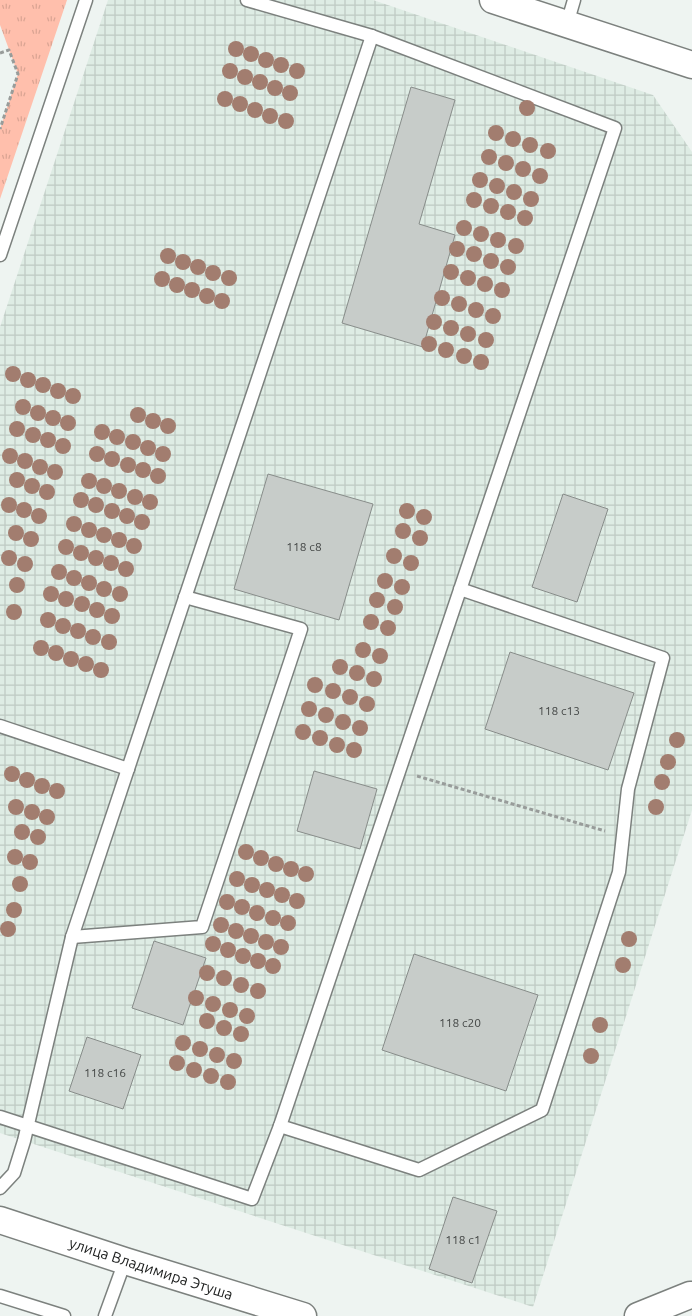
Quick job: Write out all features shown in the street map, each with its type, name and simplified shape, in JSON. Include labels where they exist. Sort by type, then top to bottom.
[{"type":"street","points":[[493,0],[570,12],[692,65]]},
{"type":"street","name":"улица Владимира Этуша","points":[[0,1220],[299,1315]]},
{"type":"street","points":[[638,1316],[691,1294]]},
{"type":"lane","points":[[0,255],[86,0]]},
{"type":"lane","points":[[0,1117],[252,1199],[280,1126],[615,128],[372,36],[247,0]]},
{"type":"lane","points":[[0,1188],[14,1172],[29,1127],[72,937],[372,36]]},
{"type":"lane","points":[[280,1126],[419,1170],[542,1110],[619,872],[628,788],[663,658],[460,589]]},
{"type":"lane","points":[[72,937],[202,927],[300,630],[185,597]]},
{"type":"lane","points":[[0,726],[128,768]]},
{"type":"lane","points":[[105,1316],[125,1261]]},
{"type":"lane","points":[[0,1296],[64,1316]]},
{"type":"path","points":[[0,53],[9,50],[18,74],[0,129]]},
{"type":"path","points":[[399,770],[623,837]]},
{"type":"shaded area","points":[[108,0],[373,0],[653,95],[692,152],[692,810],[533,1307],[0,1133],[0,327]]},
{"type":"green space","points":[[0,0],[67,0],[0,199],[0,129],[18,74],[0,25]]},
{"type":"building","points":[[411,87],[455,100],[419,224],[455,235],[423,347],[342,323]]},
{"type":"building","points":[[268,474],[373,504],[339,620],[234,589]]},
{"type":"building","points":[[563,494],[608,509],[577,602],[532,587]]},
{"type":"building","points":[[510,652],[634,693],[608,770],[485,729]]},
{"type":"building","points":[[314,771],[377,789],[360,849],[297,831]]},
{"type":"building","points":[[154,941],[206,958],[183,1025],[132,1008]]},
{"type":"building","points":[[414,954],[538,995],[506,1091],[382,1050]]},
{"type":"building","points":[[87,1037],[141,1055],[123,1109],[69,1091]]},
{"type":"building","points":[[453,1197],[497,1211],[472,1283],[429,1269]]}]
